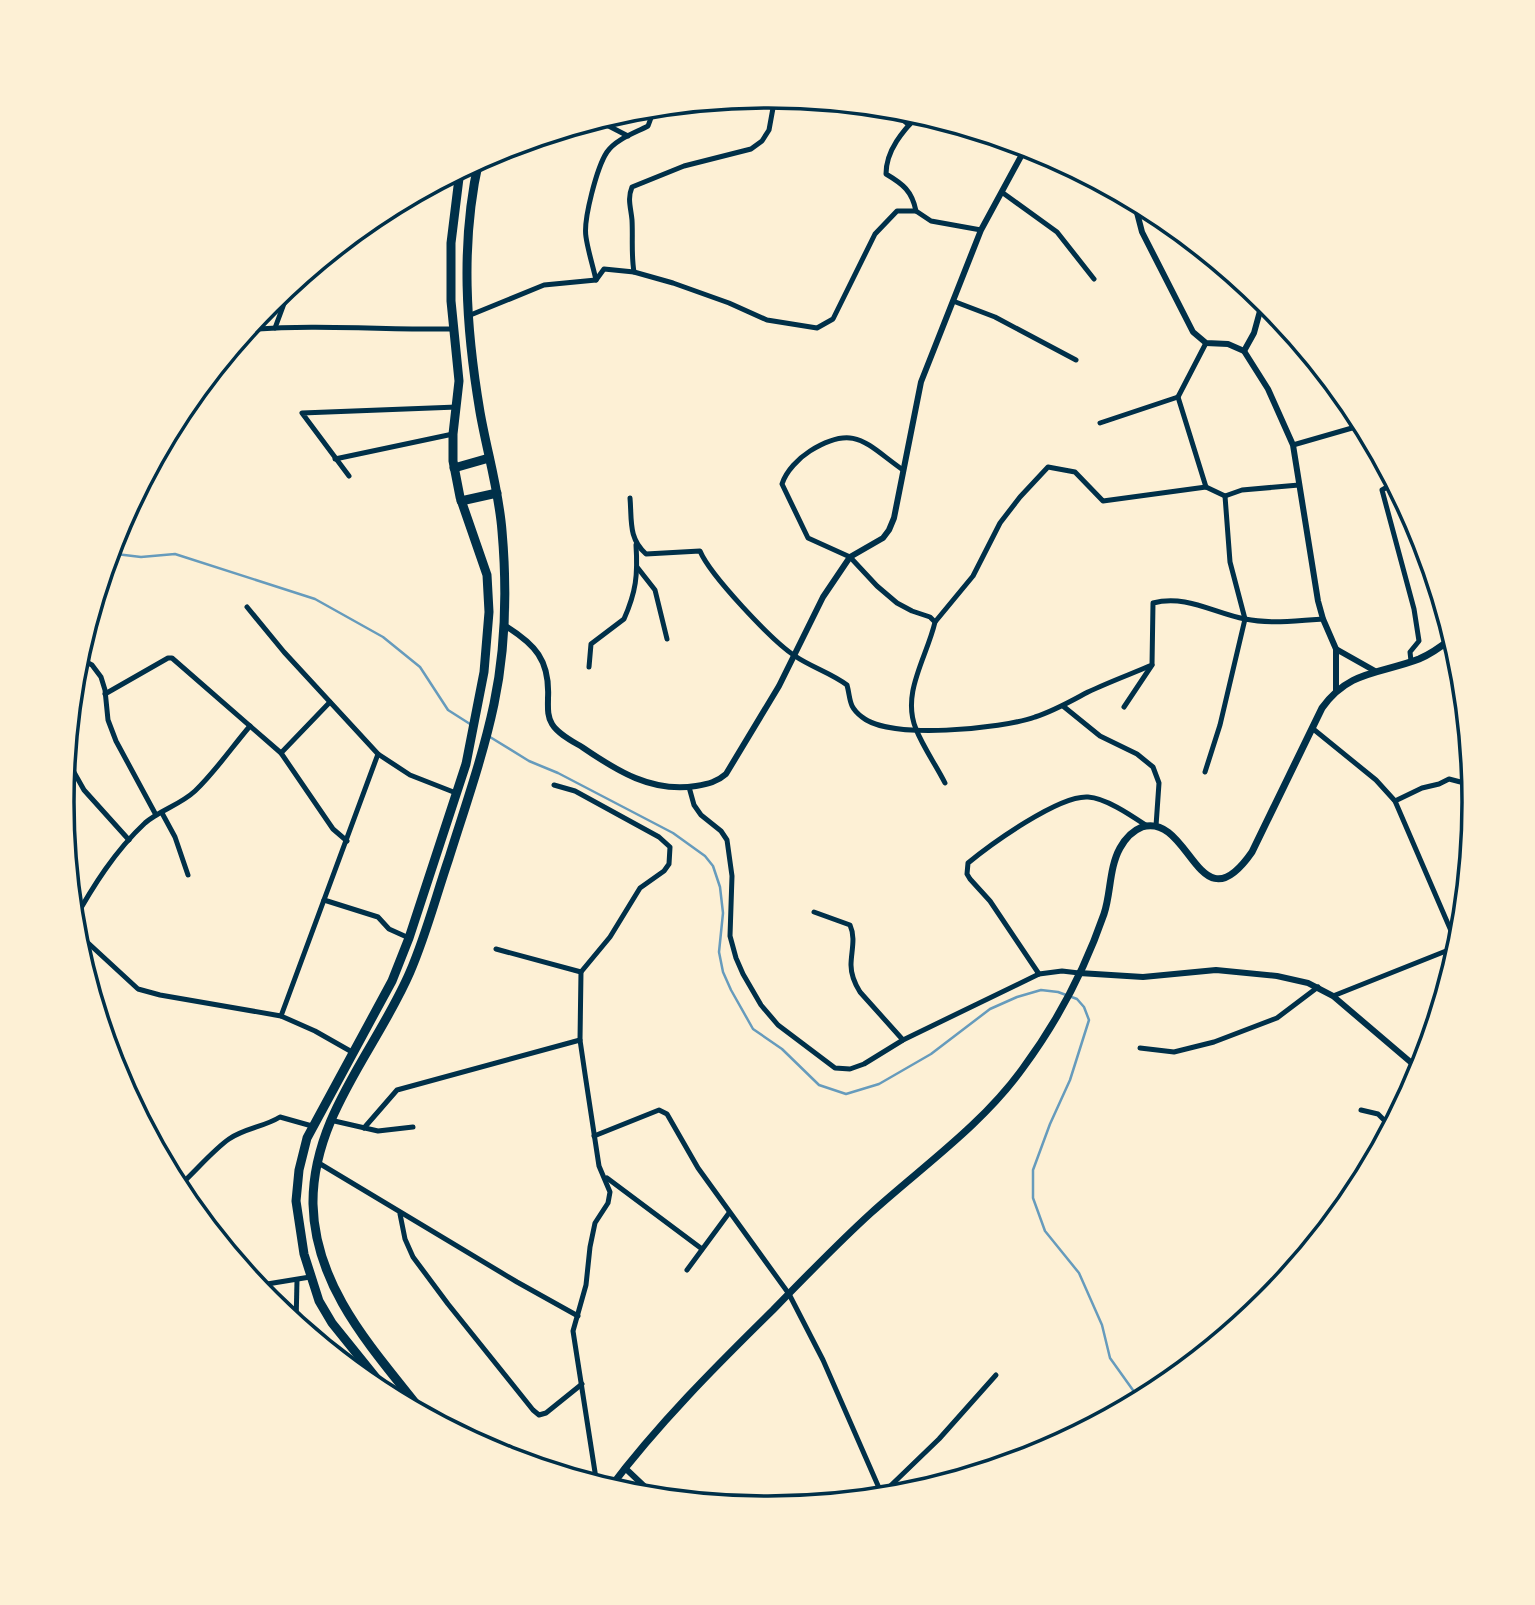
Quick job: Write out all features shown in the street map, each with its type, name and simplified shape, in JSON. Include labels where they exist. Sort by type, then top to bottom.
[{"type":"highway","points":[[413,1399],[334,1293],[321,1256],[315,1226],[314,1186],[317,1162],[330,1120],[411,971],[478,766],[499,671],[504,625],[502,532],[480,411],[468,316],[469,222],[477,173]]},
{"type":"highway","points":[[372,1373],[332,1323],[319,1301],[300,1237],[296,1201],[301,1157],[313,1126],[391,981],[409,938],[466,764],[477,718],[487,650],[489,612],[487,575],[461,501],[454,468],[453,434],[459,370],[454,329],[451,243],[459,181]]},
{"type":"highway","points":[[454,468],[489,458]]},
{"type":"highway","points":[[461,501],[497,493]]},
{"type":"highway","points":[[349,1057],[358,1068]]},
{"type":"main road","points":[[616,1479],[710,1373],[871,1213],[988,1112],[1024,1067],[1056,1018],[1093,943],[1107,906],[1118,850],[1132,833],[1151,826],[1170,832],[1200,871],[1214,877],[1230,874],[1244,863],[1252,852],[1322,708],[1336,690],[1362,675],[1411,661],[1443,645]]},
{"type":"street","points":[[634,272],[628,196],[632,187],[684,166],[751,149],[762,141],[769,130],[773,108]]},
{"type":"street","points":[[596,280],[585,235],[600,168],[607,152],[628,136],[648,126],[651,119]]},
{"type":"street","points":[[911,124],[897,139],[886,163],[886,174],[912,194],[916,211]]},
{"type":"street","points":[[610,127],[628,136]]},
{"type":"street","points":[[504,625],[530,644],[545,663],[549,682],[550,722],[589,752],[643,783],[665,787],[689,787],[713,782],[726,774],[767,707],[823,597],[850,557],[876,543],[889,530],[918,391],[981,230],[1021,157]]},
{"type":"street","points":[[1003,193],[1057,232],[1094,279]]},
{"type":"street","points":[[468,316],[544,285],[596,280],[604,269],[634,272],[729,303],[767,320],[817,328],[832,319],[875,234],[897,211],[916,211],[931,221],[981,230]]},
{"type":"street","points":[[1138,216],[1142,232],[1193,332],[1206,343],[1228,344],[1244,351],[1268,389],[1293,445],[1309,554],[1323,619],[1336,649],[1336,690]]},
{"type":"street","points":[[953,301],[995,317],[1076,360]]},
{"type":"street","points":[[275,328],[283,306]]},
{"type":"street","points":[[1244,351],[1254,333],[1259,313]]},
{"type":"street","points":[[261,329],[331,327],[454,329]]},
{"type":"street","points":[[1100,423],[1178,397],[1206,343]]},
{"type":"street","points":[[1178,397],[1206,487]]},
{"type":"street","points":[[349,476],[302,413],[457,407]]},
{"type":"street","points":[[1293,445],[1352,429]]},
{"type":"street","points":[[335,459],[453,434]]},
{"type":"street","points":[[903,470],[861,440],[842,436],[826,441],[805,454],[784,476],[782,484],[808,538],[850,557],[897,603],[930,617],[935,622]]},
{"type":"street","points":[[945,783],[916,731],[913,719],[913,687],[935,622],[974,576],[1000,523],[1020,496],[1048,467],[1075,472],[1103,501],[1206,487],[1225,496],[1242,490],[1299,485]]},
{"type":"street","points":[[1386,488],[1382,490],[1415,609],[1419,641],[1410,652],[1411,661]]},
{"type":"street","points":[[1205,772],[1220,725],[1245,619],[1230,562],[1225,496]]},
{"type":"street","points":[[589,667],[591,643],[624,619],[637,580],[631,498]]},
{"type":"street","points":[[636,545],[646,554],[700,551],[723,585],[794,655],[847,685],[848,699],[862,718],[869,722],[916,731],[1011,724],[1063,706],[1088,692],[1153,665]]},
{"type":"street","points":[[637,567],[655,590],[667,639]]},
{"type":"street","points":[[1124,707],[1153,665],[1153,603],[1166,599],[1206,606],[1245,619],[1323,619]]},
{"type":"street","points":[[247,607],[378,754],[410,775],[456,793]]},
{"type":"street","points":[[1336,649],[1375,671]]},
{"type":"street","points":[[105,694],[167,658],[172,658],[281,753],[333,829],[347,841]]},
{"type":"street","points":[[88,663],[101,677],[108,720],[116,741],[175,837],[188,875]]},
{"type":"street","points":[[281,753],[330,702]]},
{"type":"street","points":[[1038,974],[990,901],[967,874],[968,863],[1006,834],[1070,800],[1088,797],[1117,808],[1151,826],[1159,783],[1153,767],[1137,754],[1100,736],[1063,706]]},
{"type":"street","points":[[81,907],[95,883],[129,841],[159,814],[180,803],[197,789],[250,726]]},
{"type":"street","points":[[1312,728],[1376,780],[1395,801],[1450,928]]},
{"type":"street","points":[[281,1016],[378,754]]},
{"type":"street","points":[[75,773],[84,790],[129,841]]},
{"type":"street","points":[[1395,801],[1449,779],[1461,782]]},
{"type":"street","points":[[554,785],[575,791],[659,836],[670,847],[669,864],[664,871],[640,887],[610,937],[581,972],[580,1040],[599,1166],[610,1192],[608,1203],[595,1223],[586,1285],[573,1331],[595,1475]]},
{"type":"street","points":[[689,787],[694,805],[701,816],[722,831],[727,840],[732,876],[730,936],[736,958],[761,1005],[778,1025],[835,1068],[850,1069],[864,1064],[903,1040],[1038,974],[1062,971],[1143,976],[1203,970],[1240,971],[1294,979],[1318,987],[1333,996],[1411,1064]]},
{"type":"street","points":[[324,900],[378,917],[389,929],[409,938]]},
{"type":"street","points":[[814,912],[850,925],[853,934],[851,966],[855,983],[903,1040]]},
{"type":"street","points":[[88,943],[138,989],[281,1016],[315,1031],[349,1057]]},
{"type":"street","points":[[496,949],[581,972]]},
{"type":"street","points":[[1333,996],[1445,951]]},
{"type":"street","points":[[1140,1048],[1174,1052],[1214,1042],[1277,1018],[1318,987]]},
{"type":"street","points":[[363,1128],[397,1090],[580,1040]]},
{"type":"street","points":[[1361,1110],[1378,1114],[1384,1120]]},
{"type":"street","points":[[594,1136],[659,1111],[664,1112],[729,1213],[789,1294],[828,1373],[878,1487]]},
{"type":"street","points":[[185,1180],[228,1140],[248,1129],[269,1124],[280,1117],[313,1126]]},
{"type":"street","points":[[330,1120],[390,1131],[413,1127]]},
{"type":"street","points":[[317,1162],[400,1214],[578,1316]]},
{"type":"street","points":[[604,1175],[702,1250]]},
{"type":"street","points":[[687,1270],[729,1213]]},
{"type":"street","points":[[400,1214],[405,1239],[419,1265],[533,1410],[539,1415],[546,1413],[582,1384]]},
{"type":"street","points":[[269,1284],[310,1277]]},
{"type":"street","points":[[296,1311],[297,1280]]},
{"type":"street","points":[[893,1485],[939,1439],[996,1375]]},
{"type":"street","points":[[625,1468],[641,1485]]},
{"type":"waterway","points":[[119,554],[141,557],[175,554],[315,599],[383,637],[420,667],[448,710],[470,724]]},
{"type":"waterway","points":[[490,737],[529,761],[558,773],[673,833],[705,856],[713,866],[720,887],[723,913],[719,952],[723,972],[731,990],[753,1029],[782,1049],[819,1085],[846,1094],[879,1084],[931,1054],[990,1009],[1017,997],[1041,990],[1058,992],[1077,999],[1084,1007],[1089,1020],[1070,1080],[1033,1170],[1033,1198],[1045,1231],[1079,1273],[1102,1325],[1110,1358],[1134,1392]]}]
